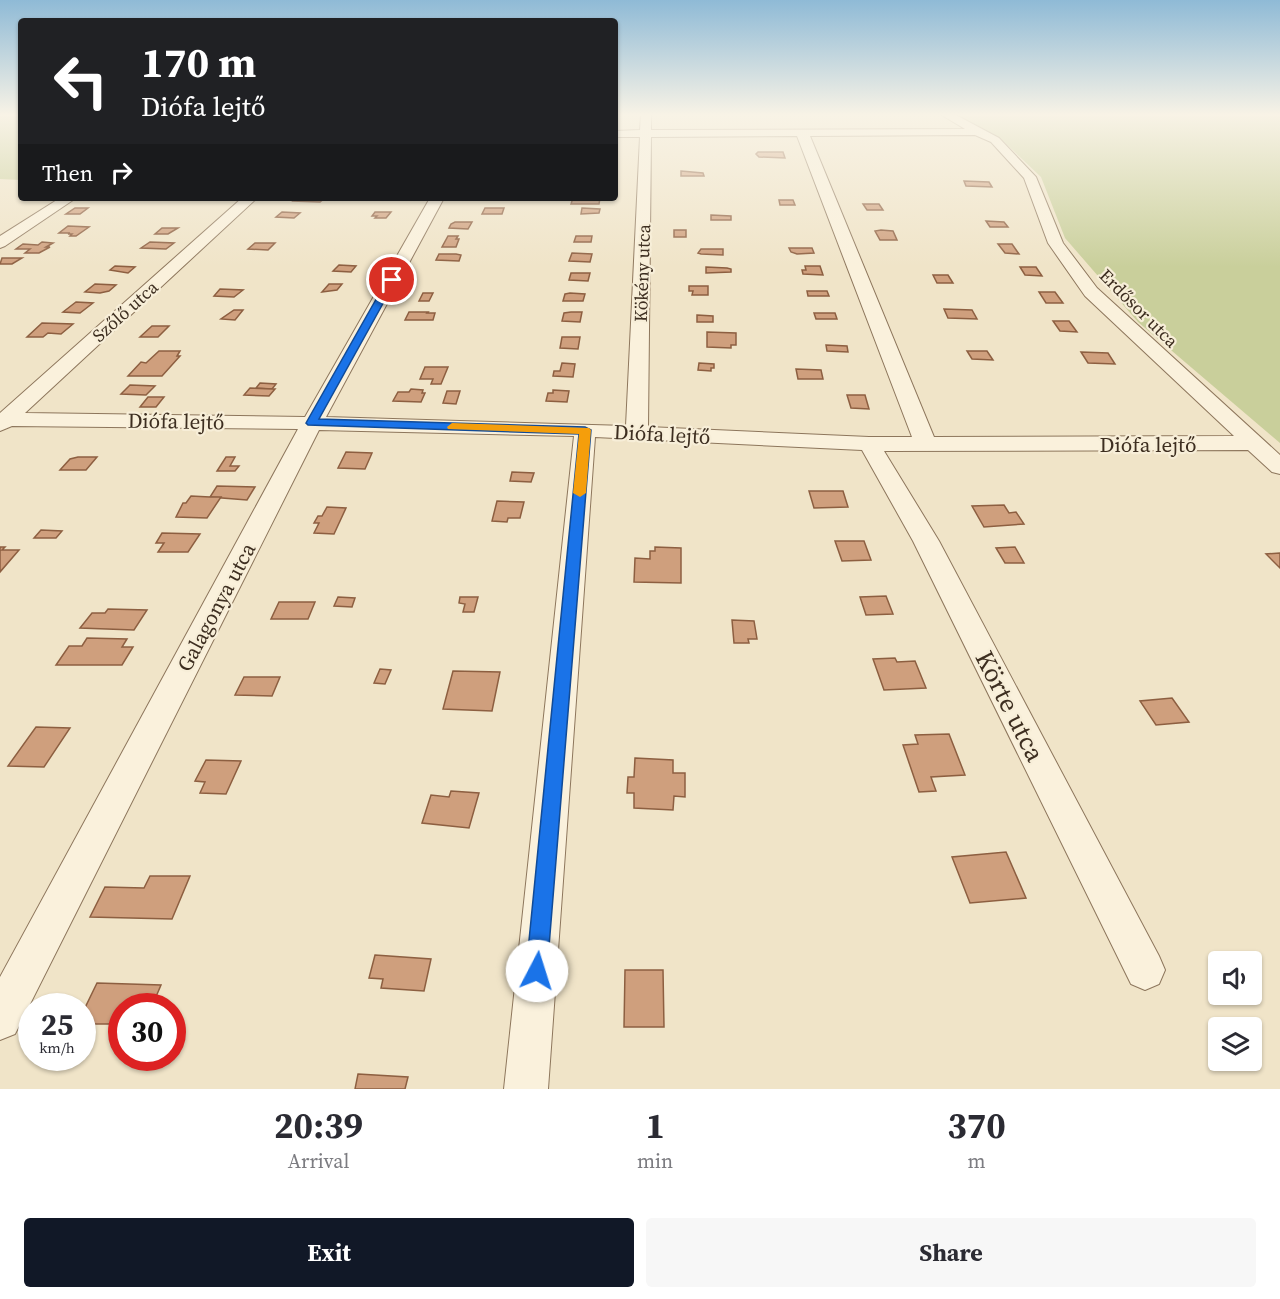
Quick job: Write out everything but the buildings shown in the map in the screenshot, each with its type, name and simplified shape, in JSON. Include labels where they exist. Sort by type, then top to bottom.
[{"type":"street","name":"Kökény utca","points":[[637,432],[645,165]]},
{"type":"street","points":[[815,165],[926,445]]},
{"type":"street","name":"Erdősor utca","points":[[1018,165],[1030,177],[1056,243],[1091,292],[1280,467]]},
{"type":"street","points":[[0,243],[64,201]]},
{"type":"street","name":"Szőlő utca","points":[[2,421],[247,201]]},
{"type":"street","name":"Galagonya utca","points":[[0,1019],[312,423],[435,201]]},
{"type":"street","name":"Diófa lejtő","points":[[2,421],[312,423],[585,430],[868,444],[1252,443]]},
{"type":"street","points":[[526,1089],[585,430]]},
{"type":"street","name":"Körte utca","points":[[868,444],[926,541],[1145,970]]},
{"type":"green space","points":[[0,165],[18,165],[18,180],[0,179]]},
{"type":"green space","points":[[1028,165],[1280,165],[1280,443],[1138,322],[1065,238],[1041,177]]},
{"type":"slow traffic","points":[[452,427],[585,430],[580,493]]},
{"type":"route","points":[[392,280],[312,423],[585,430],[537,971]]}]
